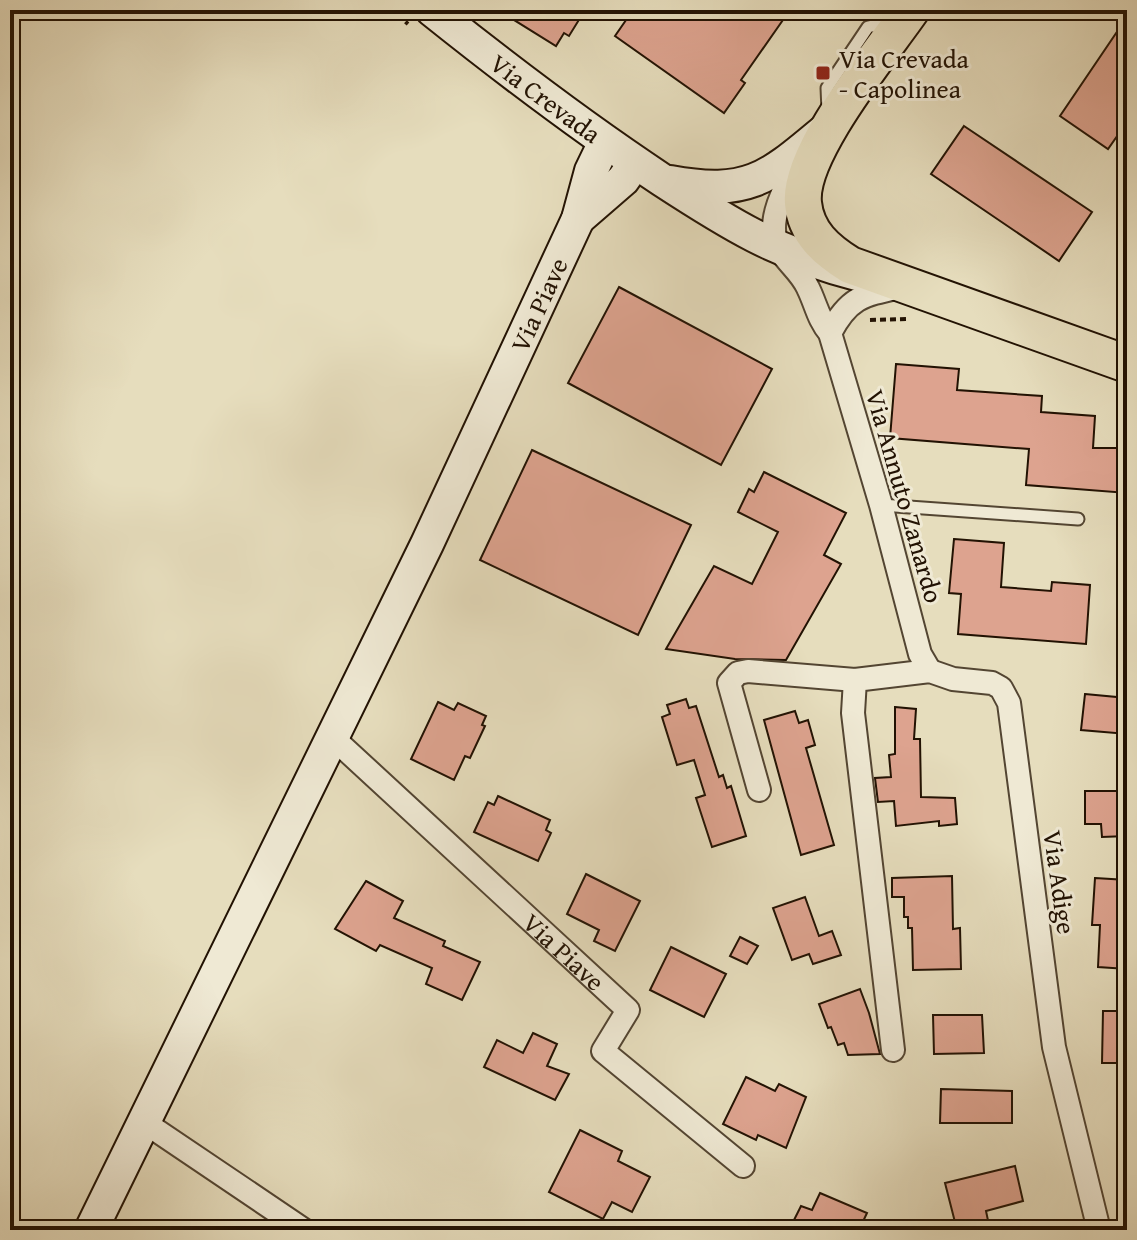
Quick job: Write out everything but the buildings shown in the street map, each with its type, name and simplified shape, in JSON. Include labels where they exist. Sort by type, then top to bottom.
[{"type":"main road","name":"Via Crevada","points":[[909,14],[829,127],[805,182],[802,201],[808,224],[832,253],[850,265],[1127,364]]},
{"type":"street","name":"Via Crevada","points":[[432,10],[553,107],[703,210],[779,249],[814,263],[905,286]]},
{"type":"street","name":"Via Crevada","points":[[663,181],[707,189],[751,183],[782,166],[829,127]]},
{"type":"street","name":"Via Crevada","points":[[779,249],[776,223],[780,194],[829,127]]},
{"type":"street","name":"Via Piave","points":[[91,1230],[427,544],[578,219],[591,171],[605,142]]},
{"type":"street","name":"Via Piave","points":[[578,219],[623,180],[635,163]]},
{"type":"street","name":"Via Annuto Zanardo","points":[[779,249],[808,288],[821,323],[830,333],[881,505],[920,654],[930,671]]},
{"type":"street","points":[[830,333],[842,310],[852,302],[905,286]]},
{"type":"street","name":"Via Adige","points":[[759,790],[729,683],[738,673],[748,671],[855,680],[930,671],[953,679],[992,683],[1007,695],[1054,1047],[1099,1230]]},
{"type":"street","points":[[855,680],[853,713],[893,1050]]},
{"type":"street","name":"Via Piave","points":[[332,737],[628,1010],[603,1051],[743,1166]]},
{"type":"street","points":[[144,1122],[304,1230]]},
{"type":"lane","points":[[881,505],[1078,519]]},
{"type":"place","name":"Via Crevada - Capolinea","points":[[823,73]]}]
